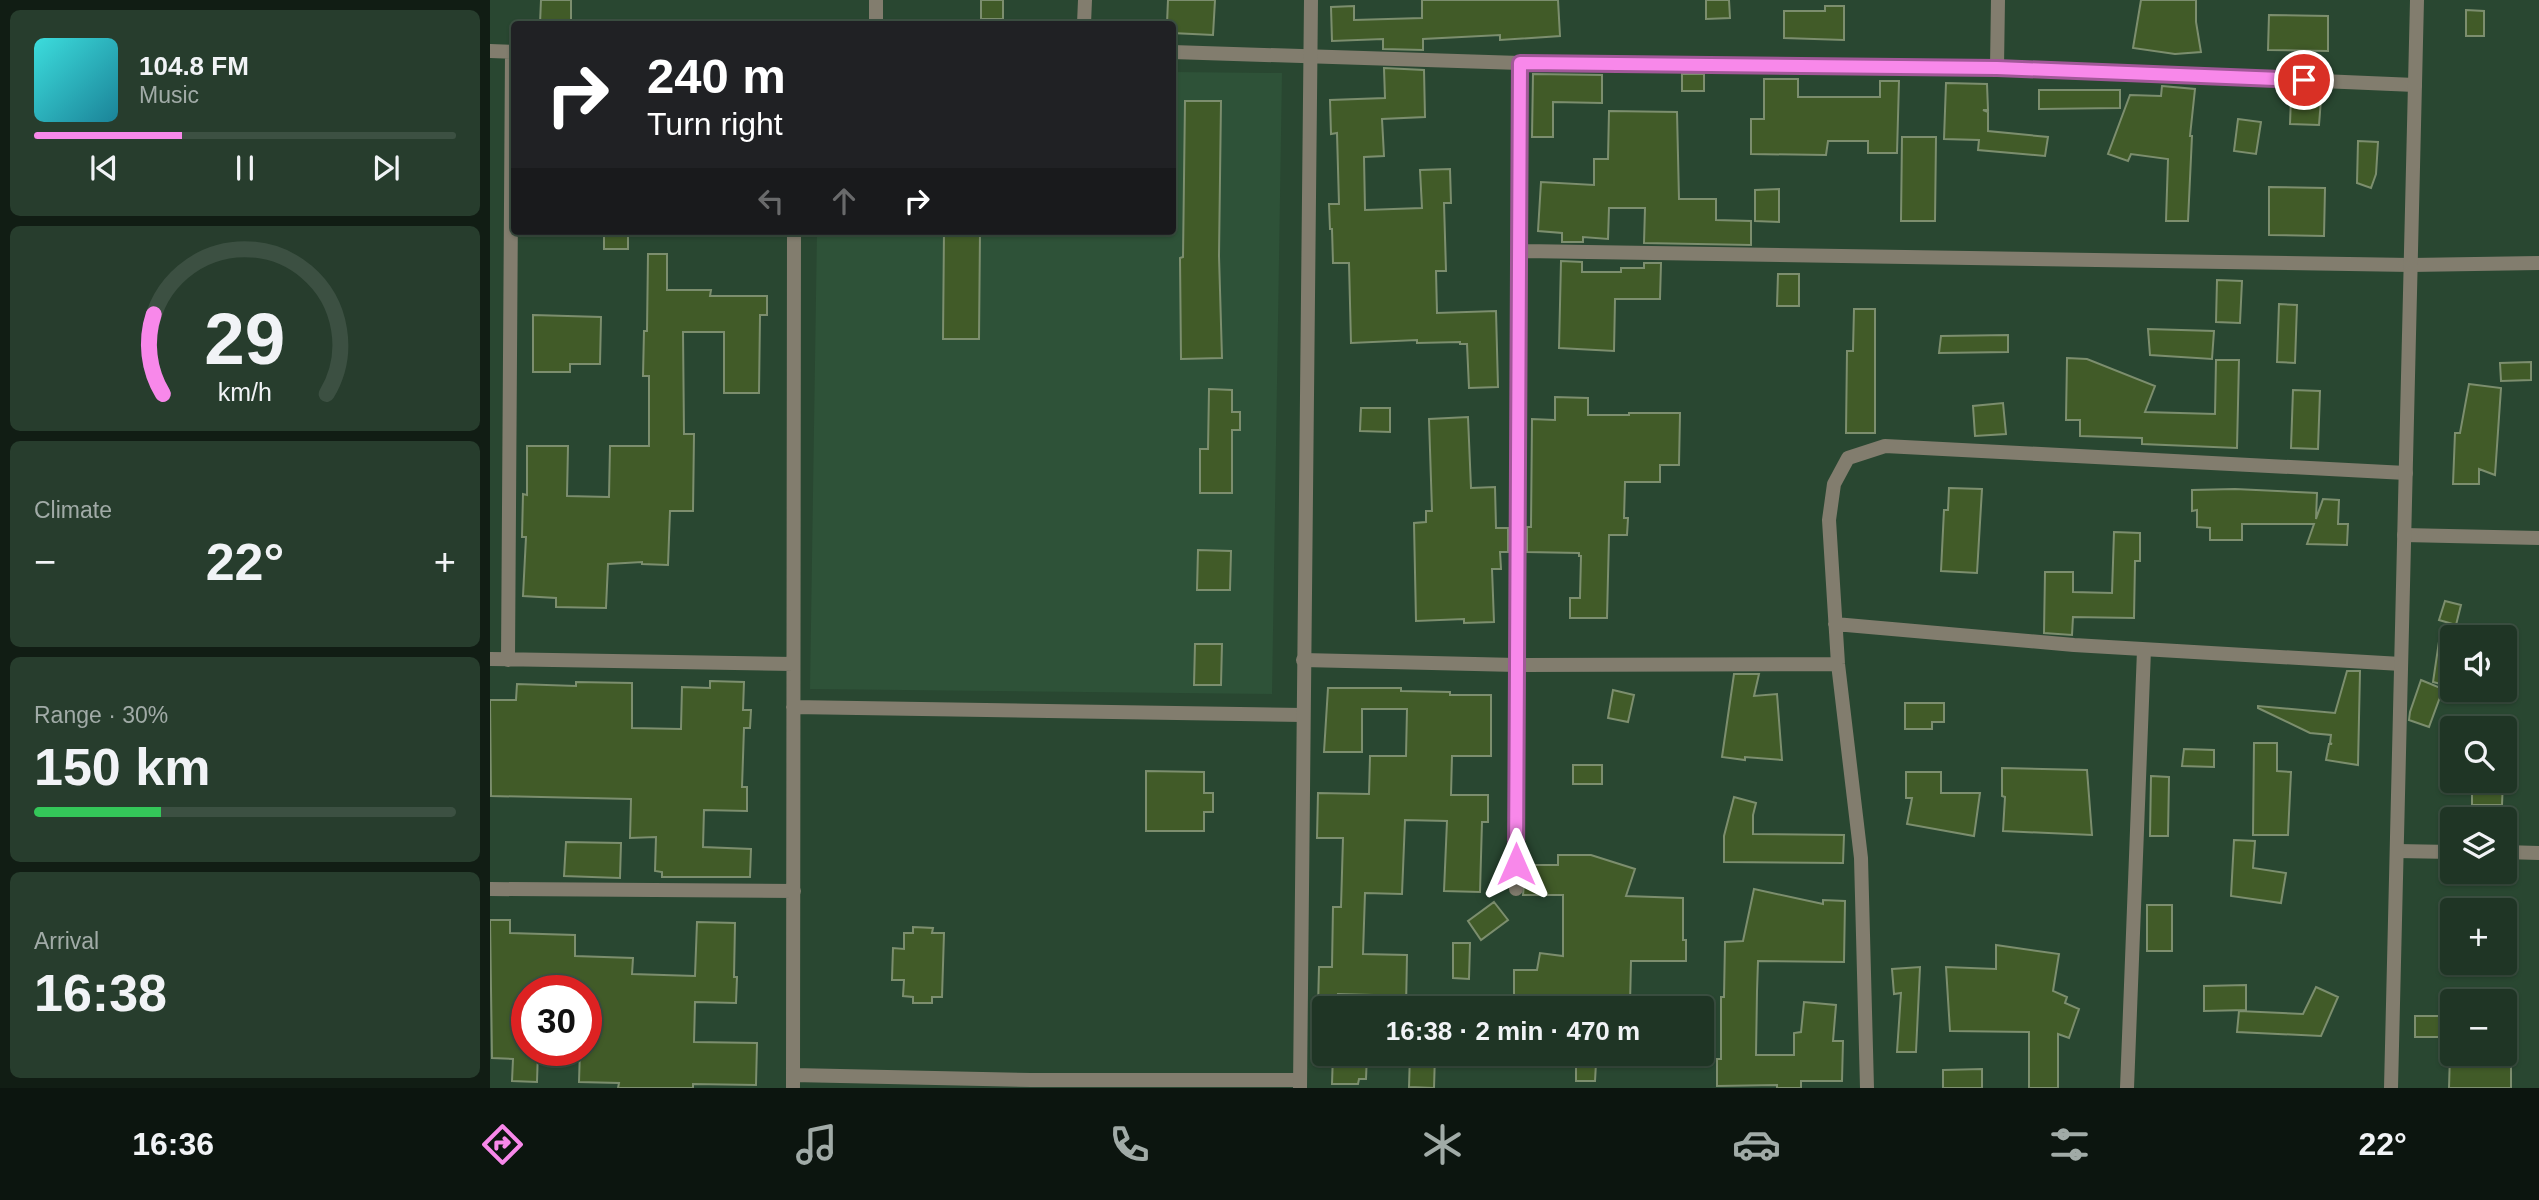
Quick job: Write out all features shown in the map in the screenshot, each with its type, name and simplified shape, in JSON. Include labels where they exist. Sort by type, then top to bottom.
[{"type":"street","points":[[876,0],[876,21]]},
{"type":"street","points":[[1084,21],[1085,0]]},
{"type":"street","points":[[794,235],[793,1082],[1300,1084],[1311,0]]},
{"type":"street","points":[[1997,68],[1998,0]]},
{"type":"street","points":[[2391,1088],[2417,0]]},
{"type":"street","points":[[490,51],[511,52]]},
{"type":"street","points":[[1176,52],[1520,63],[1997,68],[2415,85]]},
{"type":"street","points":[[1516,890],[1520,63]]},
{"type":"street","points":[[508,660],[511,235]]},
{"type":"street","points":[[1520,251],[2411,265],[2539,263]]},
{"type":"street","points":[[1867,1088],[1861,858],[1838,664],[1829,520],[1834,484],[1848,457],[1885,446],[2406,473]]},
{"type":"street","points":[[2404,535],[2539,538]]},
{"type":"street","points":[[1835,624],[2144,650],[2401,664]]},
{"type":"street","points":[[2127,1088],[2144,650]]},
{"type":"street","points":[[490,659],[793,664]]},
{"type":"street","points":[[1303,660],[1517,665],[1838,664]]},
{"type":"street","points":[[793,707],[1303,715]]},
{"type":"street","points":[[2397,850],[2440,852]]},
{"type":"street","points":[[2517,852],[2539,853]]},
{"type":"street","points":[[490,889],[794,891]]},
{"type":"shaded area","points":[[1176,72],[1282,73],[1272,694],[810,689],[817,235],[1176,235]]},
{"type":"building","points":[[541,0],[571,0],[571,21],[540,21]]},
{"type":"building","points":[[981,0],[1003,0],[1003,19],[981,19]]},
{"type":"building","points":[[1168,0],[1215,0],[1213,35],[1176,33],[1176,21],[1167,21]]},
{"type":"building","points":[[1422,0],[1558,0],[1560,36],[1500,40],[1500,35],[1423,39],[1423,50],[1383,49],[1383,39],[1332,41],[1331,7],[1354,6],[1354,20],[1422,18]]},
{"type":"building","points":[[1706,0],[1729,0],[1730,18],[1706,19]]},
{"type":"building","points":[[2141,0],[2196,0],[2196,22],[2201,52],[2175,54],[2133,48]]},
{"type":"building","points":[[1825,6],[1844,6],[1844,40],[1784,38],[1784,11],[1825,11]]},
{"type":"building","points":[[2466,10],[2484,11],[2484,36],[2466,36]]},
{"type":"building","points":[[2269,15],[2328,16],[2328,51],[2268,50]]},
{"type":"building","points":[[1384,68],[1424,70],[1425,117],[1382,119],[1384,156],[1364,157],[1365,210],[1422,208],[1420,170],[1450,169],[1451,203],[1444,203],[1446,271],[1436,271],[1437,313],[1496,311],[1498,387],[1469,388],[1467,344],[1417,343],[1417,340],[1351,343],[1349,263],[1333,263],[1330,229],[1329,204],[1339,204],[1337,133],[1331,134],[1330,100],[1385,98]]},
{"type":"building","points":[[1533,74],[1602,75],[1602,103],[1553,102],[1553,137],[1532,137]]},
{"type":"building","points":[[1682,74],[1704,74],[1704,91],[1682,91]]},
{"type":"building","points":[[1764,79],[1798,79],[1798,97],[1880,97],[1880,81],[1899,81],[1897,153],[1868,153],[1868,141],[1828,141],[1826,155],[1751,154],[1751,119],[1764,119]]},
{"type":"building","points":[[1946,83],[1987,84],[1988,110],[1983,110],[1988,112],[1988,131],[2048,137],[2045,156],[1978,150],[1979,140],[1944,139]]},
{"type":"building","points":[[2162,86],[2195,89],[2190,136],[2188,221],[2166,221],[2168,159],[2131,154],[2128,161],[2108,154],[2130,95],[2161,96]]},
{"type":"building","points":[[2039,90],[2120,90],[2120,108],[2039,109]]},
{"type":"building","points":[[2291,97],[2321,99],[2319,125],[2290,124]]},
{"type":"building","points":[[1185,101],[1221,101],[1219,256],[1222,358],[1181,359],[1180,258],[1183,257]]},
{"type":"building","points":[[1609,111],[1677,112],[1679,199],[1716,199],[1716,220],[1751,221],[1751,245],[1644,243],[1645,208],[1609,208],[1608,239],[1583,237],[1583,242],[1562,242],[1562,233],[1538,231],[1541,182],[1594,185],[1594,159],[1608,159]]},
{"type":"building","points":[[2238,119],[2261,122],[2256,154],[2234,151]]},
{"type":"building","points":[[1902,137],[1936,137],[1935,221],[1901,221]]},
{"type":"building","points":[[2358,141],[2378,142],[2376,174],[2371,188],[2357,183]]},
{"type":"building","points":[[2269,187],[2325,188],[2324,236],[2269,235]]},
{"type":"building","points":[[1779,189],[1779,222],[1755,221],[1755,190]]},
{"type":"building","points":[[604,235],[628,235],[628,249],[604,249]]},
{"type":"building","points":[[944,235],[980,235],[979,339],[943,339]]},
{"type":"building","points":[[648,254],[667,254],[667,290],[711,290],[710,296],[767,296],[767,315],[760,315],[759,393],[724,393],[724,332],[683,332],[684,434],[694,434],[693,511],[670,511],[668,565],[642,562],[608,564],[606,608],[556,607],[556,598],[523,596],[526,537],[522,537],[523,494],[527,495],[527,446],[568,446],[567,496],[609,497],[610,446],[649,446],[649,376],[643,376],[644,331],[647,331]]},
{"type":"building","points":[[1561,261],[1582,262],[1582,272],[1621,272],[1621,268],[1644,268],[1644,263],[1661,263],[1660,299],[1615,299],[1614,351],[1559,348]]},
{"type":"building","points":[[1778,274],[1799,274],[1799,306],[1777,306]]},
{"type":"building","points":[[2217,280],[2242,281],[2240,323],[2216,322]]},
{"type":"building","points":[[2279,304],[2297,305],[2295,363],[2277,362]]},
{"type":"building","points":[[1854,309],[1875,309],[1875,433],[1846,433],[1847,351],[1853,351]]},
{"type":"building","points":[[533,315],[601,317],[600,364],[570,364],[570,372],[533,372]]},
{"type":"building","points":[[2148,329],[2214,331],[2212,359],[2150,355]]},
{"type":"building","points":[[2008,335],[2008,352],[1939,353],[1941,336]]},
{"type":"building","points":[[2067,358],[2087,359],[2155,386],[2145,412],[2215,414],[2216,360],[2239,360],[2237,448],[2142,444],[2142,438],[2080,436],[2080,420],[2066,420]]},
{"type":"building","points":[[2531,362],[2531,380],[2501,381],[2500,363]]},
{"type":"building","points":[[2469,384],[2501,388],[2495,475],[2479,469],[2479,484],[2453,484],[2455,433],[2460,433]]},
{"type":"building","points":[[1209,389],[1232,390],[1232,412],[1240,412],[1240,430],[1232,430],[1232,493],[1200,493],[1200,449],[1208,449]]},
{"type":"building","points":[[2293,390],[2320,391],[2318,449],[2291,448]]},
{"type":"building","points":[[1555,397],[1588,398],[1588,415],[1680,413],[1679,465],[1660,465],[1660,482],[1625,482],[1624,518],[1628,518],[1627,535],[1609,535],[1607,618],[1570,618],[1570,598],[1580,598],[1579,553],[1527,552],[1527,527],[1531,527],[1532,419],[1555,420]]},
{"type":"building","points":[[2003,403],[2006,434],[1975,436],[1973,406]]},
{"type":"building","points":[[1361,408],[1390,408],[1390,432],[1360,431]]},
{"type":"building","points":[[1468,417],[1471,488],[1495,487],[1496,528],[1508,528],[1508,552],[1500,552],[1501,569],[1492,569],[1494,622],[1464,623],[1464,619],[1416,621],[1414,523],[1426,522],[1426,511],[1432,511],[1429,419]]},
{"type":"building","points":[[1949,488],[1982,489],[1977,573],[1941,571],[1944,510],[1948,510]]},
{"type":"building","points":[[2192,490],[2317,493],[2316,519],[2323,499],[2339,500],[2338,524],[2348,524],[2347,545],[2307,544],[2314,524],[2242,524],[2242,540],[2210,540],[2210,528],[2197,527],[2197,510],[2192,511]]},
{"type":"building","points":[[2114,532],[2140,533],[2140,561],[2135,561],[2134,618],[2073,617],[2072,635],[2044,633],[2045,572],[2073,572],[2073,592],[2112,593]]},
{"type":"building","points":[[1198,550],[1231,551],[1230,590],[1197,590]]},
{"type":"building","points":[[2445,601],[2461,605],[2456,625],[2439,620]]},
{"type":"building","points":[[2440,635],[2440,684],[2433,682]]},
{"type":"building","points":[[1195,644],[1222,644],[1221,685],[1194,685]]},
{"type":"building","points":[[2347,671],[2360,671],[2358,765],[2326,760],[2329,744],[2332,744],[2331,735],[2310,733],[2258,708],[2335,713]]},
{"type":"building","points":[[1734,674],[1759,674],[1754,696],[1777,694],[1782,760],[1722,757]]},
{"type":"building","points":[[2421,680],[2440,688],[2440,697],[2429,727],[2409,720]]},
{"type":"building","points":[[710,681],[744,682],[743,710],[751,710],[750,728],[744,728],[742,787],[747,787],[747,811],[704,810],[703,847],[751,849],[750,877],[662,877],[662,872],[655,871],[656,837],[630,838],[631,799],[491,796],[490,700],[516,700],[517,684],[576,686],[576,682],[632,683],[632,728],[681,729],[682,687],[710,688]]},
{"type":"building","points":[[1328,688],[1401,688],[1401,691],[1450,692],[1450,695],[1491,695],[1491,756],[1452,756],[1451,795],[1488,795],[1488,822],[1482,822],[1480,892],[1444,891],[1447,821],[1405,820],[1402,894],[1365,893],[1363,954],[1407,955],[1406,996],[1318,996],[1319,967],[1332,967],[1333,907],[1341,907],[1343,838],[1317,838],[1318,793],[1369,794],[1370,756],[1406,756],[1407,709],[1362,709],[1362,752],[1324,752]]},
{"type":"building","points":[[1613,690],[1634,695],[1628,722],[1608,718]]},
{"type":"building","points":[[1905,703],[1944,703],[1944,722],[1932,722],[1932,729],[1905,729]]},
{"type":"building","points":[[2254,743],[2277,743],[2277,771],[2291,772],[2288,835],[2253,835]]},
{"type":"building","points":[[2184,749],[2214,750],[2214,767],[2182,766]]},
{"type":"building","points":[[1573,765],[1602,765],[1602,784],[1573,784]]},
{"type":"building","points":[[2002,768],[2087,770],[2092,835],[2003,831],[2005,797],[2002,796]]},
{"type":"building","points":[[1146,771],[1204,772],[1204,793],[1213,793],[1213,812],[1204,812],[1204,831],[1146,831]]},
{"type":"building","points":[[1906,772],[1941,772],[1941,793],[1980,793],[1974,836],[1907,824],[1912,798],[1906,798]]},
{"type":"building","points":[[2151,776],[2169,777],[2168,836],[2150,836]]},
{"type":"building","points":[[2472,793],[2502,793],[2502,805],[2472,805]]},
{"type":"building","points":[[1734,797],[1756,803],[1753,834],[1844,835],[1843,863],[1724,862],[1724,836]]},
{"type":"building","points":[[2234,840],[2255,841],[2253,868],[2286,873],[2281,903],[2231,896]]},
{"type":"building","points":[[566,842],[621,843],[620,878],[564,876]]},
{"type":"building","points":[[1558,855],[1591,855],[1635,869],[1626,896],[1683,898],[1686,961],[1631,961],[1630,996],[1514,996],[1514,970],[1537,970],[1540,953],[1563,956],[1563,895],[1523,895],[1526,865],[1558,865]]},
{"type":"building","points":[[1754,889],[1823,904],[1823,900],[1845,901],[1844,962],[1758,961],[1757,991],[1756,1055],[1794,1055],[1794,1033],[1801,1032],[1804,1002],[1836,1005],[1833,1041],[1843,1041],[1842,1081],[1801,1081],[1801,1088],[1777,1088],[1777,1085],[1717,1086],[1717,1059],[1721,1059],[1721,997],[1724,997],[1725,942],[1743,941]]},
{"type":"building","points":[[1494,902],[1508,920],[1481,940],[1468,921]]},
{"type":"building","points":[[2147,905],[2172,905],[2172,951],[2147,951]]},
{"type":"building","points":[[490,920],[510,920],[510,933],[575,935],[575,956],[633,958],[632,974],[695,976],[697,922],[735,923],[736,1003],[695,1002],[694,1042],[757,1043],[756,1085],[693,1084],[693,1088],[618,1088],[619,1083],[579,1082],[580,1066],[602,1066],[602,975],[511,975],[511,1059],[492,1058]]},
{"type":"building","points":[[913,927],[933,928],[932,933],[944,933],[942,997],[932,997],[932,1003],[913,1003],[913,997],[903,996],[904,980],[892,980],[893,948],[904,949],[904,933],[913,933]]},
{"type":"building","points":[[1453,943],[1470,943],[1469,979],[1453,978]]},
{"type":"building","points":[[1996,945],[2059,954],[2053,991],[2067,997],[2065,1003],[2079,1009],[2069,1038],[2058,1034],[2058,1088],[2029,1088],[2029,1032],[1950,1031],[1946,967],[1996,969]]},
{"type":"building","points":[[1920,967],[1916,1052],[1897,1052],[1901,993],[1894,994],[1892,969]]},
{"type":"building","points":[[2246,985],[2246,1010],[2204,1011],[2204,986]]},
{"type":"building","points":[[2316,987],[2338,997],[2321,1036],[2237,1032],[2239,1011],[2303,1014]]},
{"type":"building","points":[[2415,1016],[2440,1016],[2440,1037],[2415,1037]]},
{"type":"building","points":[[513,1066],[538,1066],[537,1082],[512,1081]]},
{"type":"building","points":[[1333,1066],[1367,1066],[1366,1079],[1359,1079],[1358,1084],[1332,1084]]},
{"type":"building","points":[[1410,1066],[1435,1066],[1434,1088],[1409,1087]]},
{"type":"building","points":[[1576,1066],[1596,1066],[1595,1081],[1576,1081]]},
{"type":"building","points":[[2450,1066],[2511,1066],[2511,1088],[2449,1088]]},
{"type":"building","points":[[1982,1069],[1982,1088],[1943,1088],[1943,1070]]},
{"type":"route","points":[[1516,864],[1520,63],[1997,68],[2304,80]]}]
